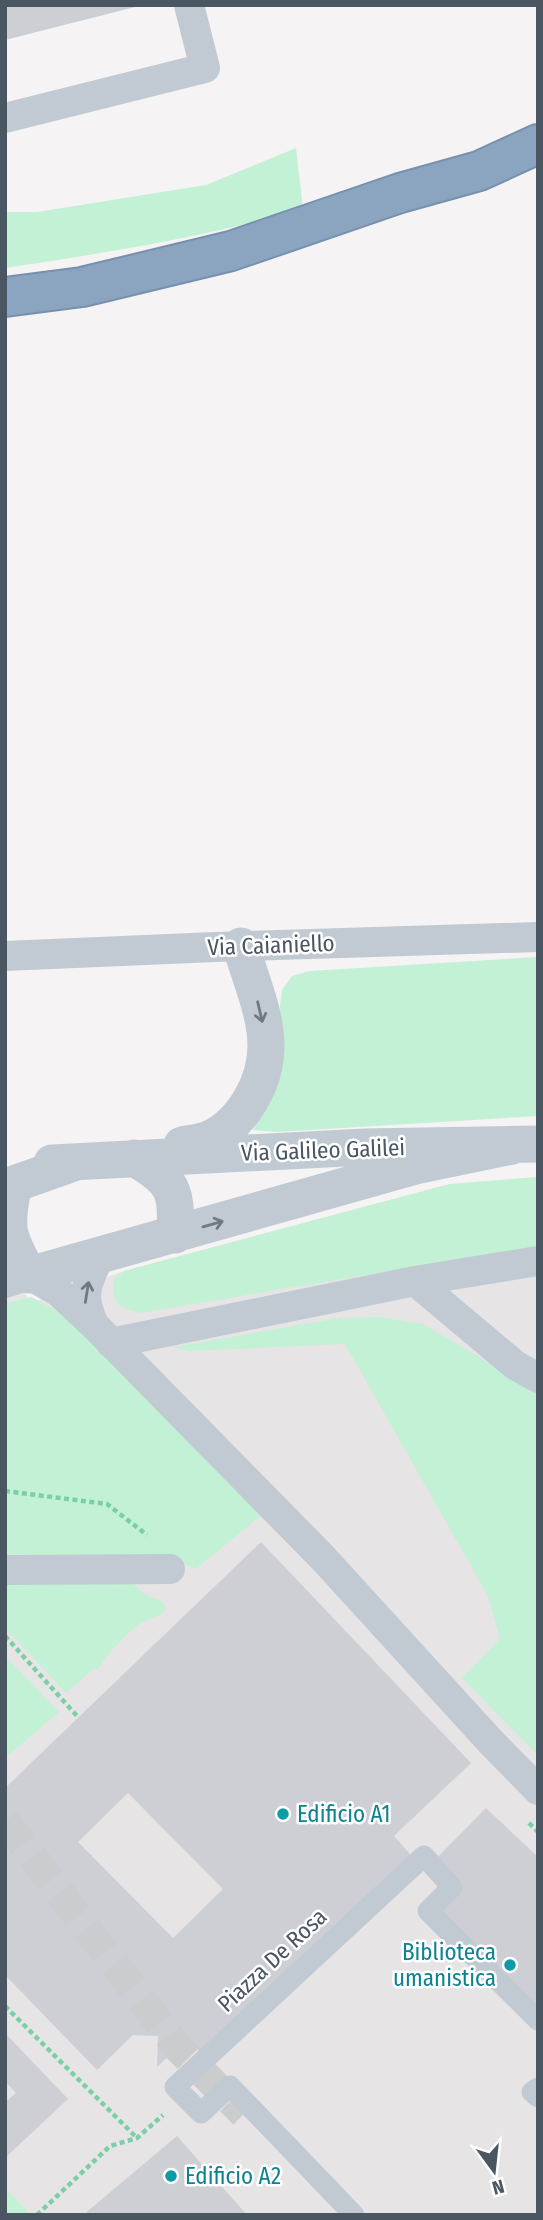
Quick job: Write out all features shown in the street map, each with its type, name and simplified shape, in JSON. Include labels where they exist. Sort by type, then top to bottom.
[{"type":"highway","points":[[400,193],[465,154],[538,119]]},
{"type":"highway","points":[[5,297],[82,287],[231,251],[400,193],[479,171],[538,144]]},
{"type":"street","points":[[5,118],[205,68],[189,5]]},
{"type":"street","name":"Via Caianiello","points":[[5,956],[538,937]]},
{"type":"street","points":[[134,1158],[209,1139],[228,1127],[248,1104],[261,1079],[266,1046],[241,946]]},
{"type":"street","name":"Via Galileo Galilei","points":[[8,1179],[76,1161],[365,1147],[525,1145]]},
{"type":"street","name":"Via Galileo Galilei","points":[[17,1279],[419,1165],[525,1145]]},
{"type":"street","points":[[134,1158],[158,1172],[171,1187],[176,1206],[175,1235]]},
{"type":"street","points":[[8,1179],[7,1216],[17,1279],[59,1292],[177,1407],[323,1558],[538,1790]]},
{"type":"street","points":[[100,1255],[88,1284],[85,1303],[102,1334]]},
{"type":"street","points":[[102,1334],[538,1261]]},
{"type":"street","points":[[415,1280],[515,1365],[538,1378]]},
{"type":"street","points":[[5,1570],[170,1569]]},
{"type":"street","name":"Piazza De Rosa","points":[[183,2095],[174,2087],[424,1856],[452,1887],[428,1911],[538,2020]]},
{"type":"street","points":[[183,2095],[201,2113],[230,2087],[354,2215]]},
{"type":"street","points":[[538,2088],[532,2092],[538,2097]]},
{"type":"path","points":[[5,1491],[107,1504],[173,1555],[170,1569]]},
{"type":"path","points":[[5,1636],[78,1717]]},
{"type":"path","points":[[5,2006],[137,2138]]},
{"type":"path","points":[[37,2215],[110,2146],[137,2138],[183,2095]]},
{"type":"shaded area","points":[[538,1177],[538,2215],[5,2215],[5,1259],[31,1303],[124,1271],[450,1184]]},
{"type":"green space","points":[[296,148],[303,209],[155,243],[5,268],[5,212],[37,212],[206,185]]},
{"type":"green space","points":[[538,957],[538,1116],[277,1132],[253,1130],[284,1054],[279,1013],[282,990],[292,976],[310,971]]},
{"type":"green space","points":[[538,1177],[538,1251],[378,1273],[140,1313],[121,1306],[113,1293],[115,1278],[124,1271],[450,1184]]},
{"type":"green space","points":[[31,1297],[61,1313],[260,1513],[259,1517],[196,1569],[164,1556],[5,1554],[5,1304]]},
{"type":"green space","points":[[379,1317],[423,1324],[538,1396],[538,1755],[462,1678],[500,1639],[488,1596],[345,1344],[188,1351],[174,1347],[339,1318]]},
{"type":"green space","points":[[130,1581],[144,1594],[160,1600],[166,1610],[133,1629],[112,1650],[98,1670],[93,1669],[66,1693],[5,1628],[5,1583]]},
{"type":"green space","points":[[5,1656],[59,1712],[5,1758]]},
{"type":"green space","points":[[5,2188],[31,2215],[5,2215]]},
{"type":"building","points":[[5,5],[139,5],[139,6],[5,40]]},
{"type":"building","name":"Edificio A1","points":[[261,1542],[471,1763],[394,1836],[417,1862],[205,2057],[187,2039],[157,2067],[158,2036],[133,2035],[97,2070],[5,1975],[5,1788]],"holes":[[[128,1793],[223,1889],[173,1938],[78,1842]]]},
{"type":"building","name":"Biblioteca umanistica","points":[[486,1808],[538,1857],[538,2020],[428,1911],[452,1887],[431,1864]]},
{"type":"building","points":[[5,2033],[68,2099],[5,2158],[5,2102],[16,2093],[5,2081]]},
{"type":"building","name":"Edificio A2","points":[[177,2136],[247,2215],[83,2215]]},
{"type":"tunnel","points":[[5,1821],[179,2049],[244,2114]]},
{"type":"place","name":"Edificio A1","points":[[283,1814]]},
{"type":"place","name":"Biblioteca umanistica","points":[[510,1965]]},
{"type":"place","name":"Edificio A2","points":[[171,2176]]}]
